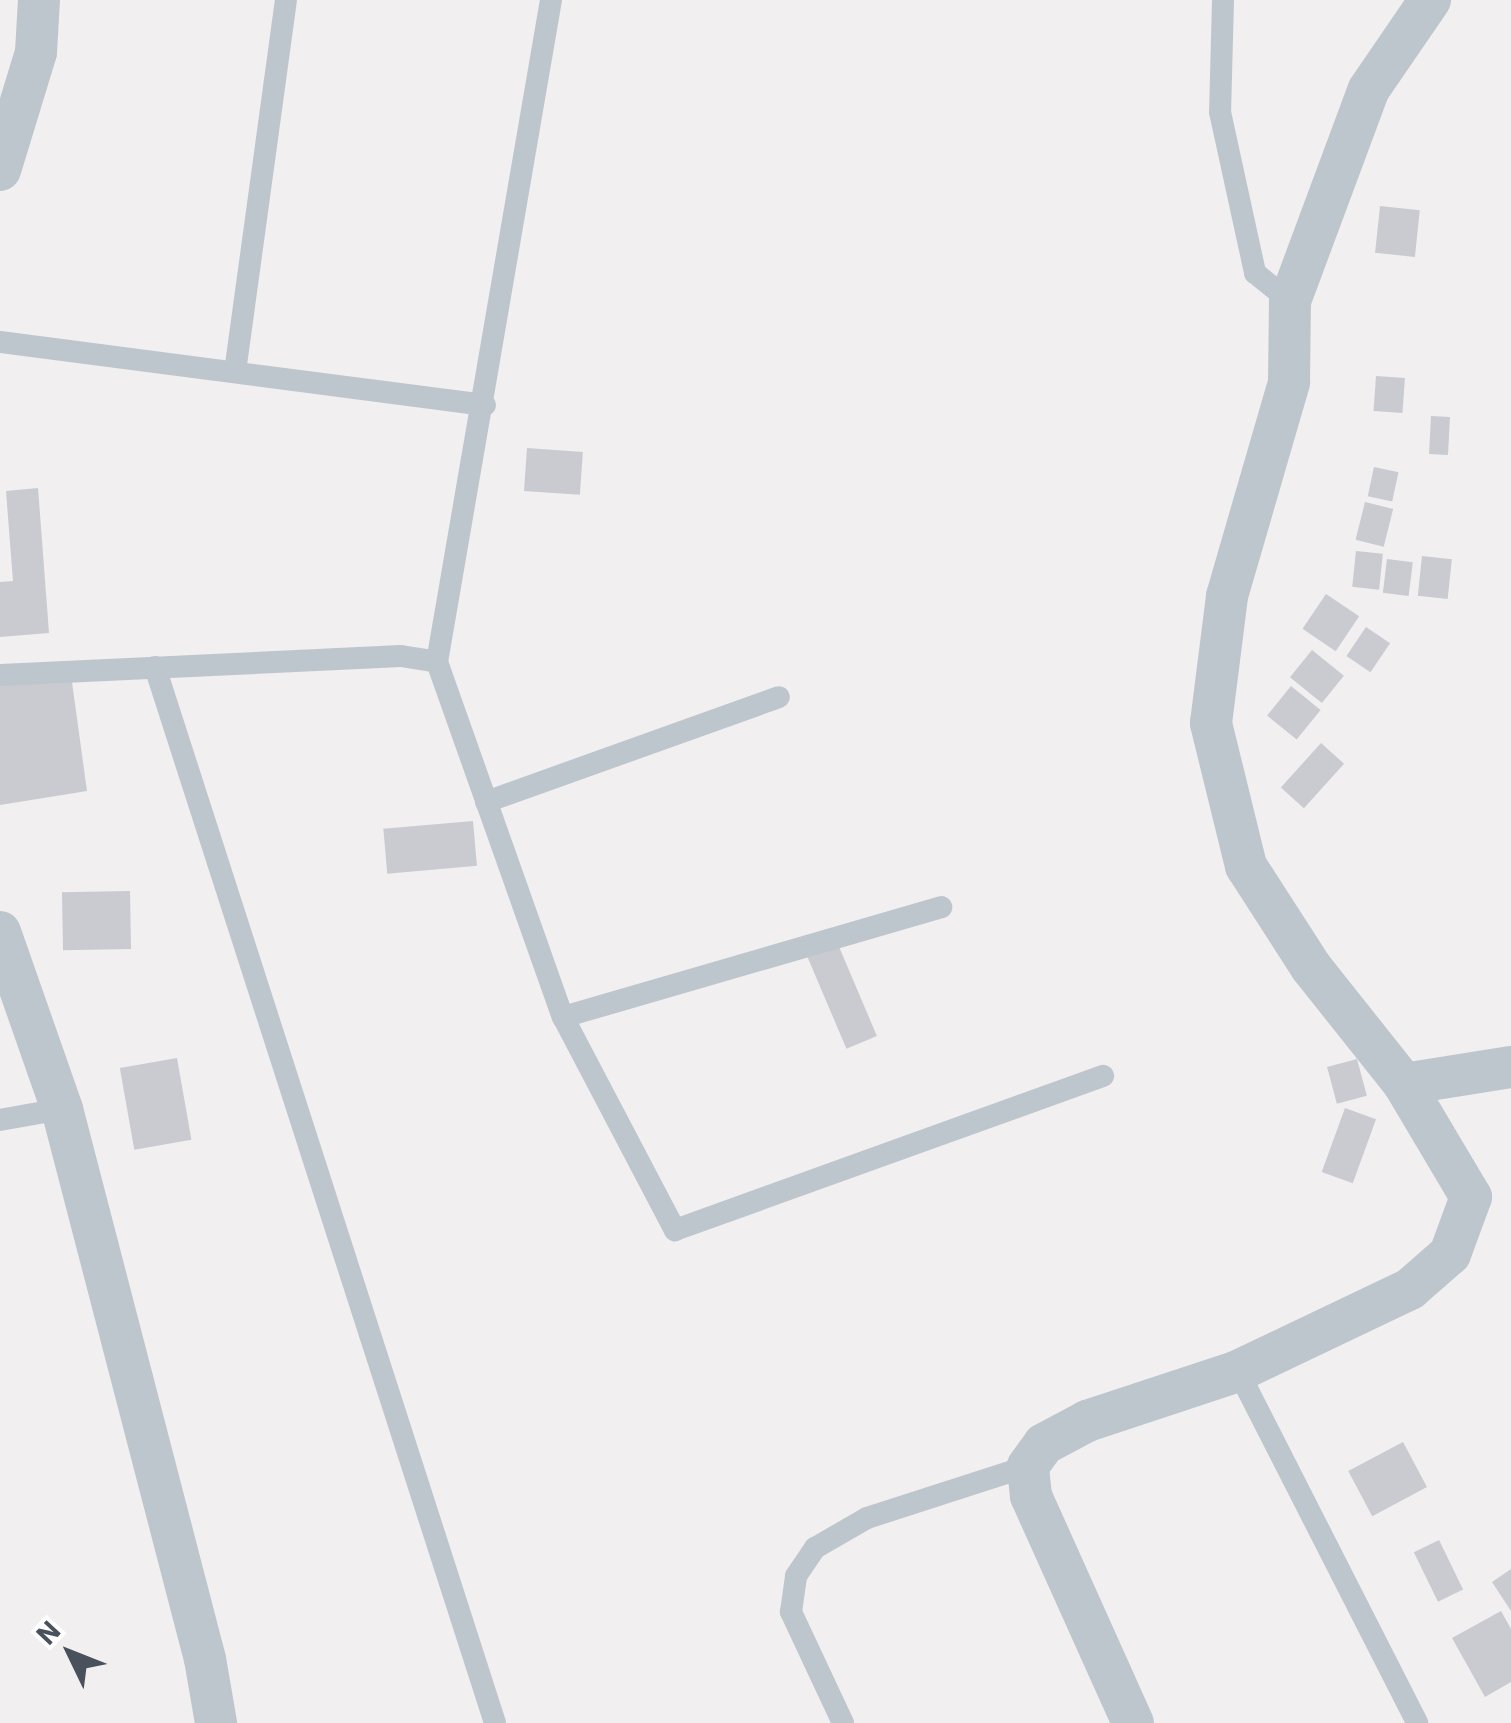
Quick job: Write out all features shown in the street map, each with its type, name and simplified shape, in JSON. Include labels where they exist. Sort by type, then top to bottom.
[{"type":"street","points":[[0,170],[36,52],[38,0]]},
{"type":"street","points":[[1133,1723],[1030,1496],[1028,1466],[1044,1444],[1087,1421],[1238,1371],[1410,1289],[1450,1254],[1470,1197],[1404,1084],[1311,967],[1246,866],[1212,723],[1227,596],[1289,382],[1290,302],[1368,89],[1430,0]]},
{"type":"street","points":[[0,932],[62,1108],[206,1659],[216,1723]]},
{"type":"street","points":[[1404,1084],[1511,1066]]},
{"type":"lane","points":[[234,372],[286,0]]},
{"type":"lane","points":[[551,0],[485,405],[438,662],[563,1017],[675,1230],[1103,1076]]},
{"type":"lane","points":[[1224,0],[1220,112],[1254,273],[1290,302]]},
{"type":"lane","points":[[0,342],[485,405]]},
{"type":"lane","points":[[0,675],[401,656],[438,662]]},
{"type":"lane","points":[[155,667],[494,1723]]},
{"type":"lane","points":[[486,802],[779,697]]},
{"type":"lane","points":[[563,1017],[941,907]]},
{"type":"lane","points":[[0,1120],[62,1108]]},
{"type":"lane","points":[[1238,1371],[1417,1723]]},
{"type":"lane","points":[[842,1723],[791,1612],[796,1576],[815,1548],[868,1518],[1028,1466]]},
{"type":"building","points":[[1380,206],[1420,210],[1415,257],[1375,253]]},
{"type":"building","points":[[1376,376],[1405,378],[1402,413],[1374,411]]},
{"type":"building","points":[[1431,416],[1450,417],[1448,455],[1429,454]]},
{"type":"building","points":[[527,448],[583,452],[580,495],[524,491]]},
{"type":"building","points":[[1374,467],[1398,472],[1392,502],[1368,496]]},
{"type":"building","points":[[38,488],[49,633],[0,637],[0,582],[13,581],[6,491]]},
{"type":"building","points":[[1365,502],[1393,509],[1384,547],[1356,540]]},
{"type":"building","points":[[1356,551],[1383,554],[1379,590],[1352,587]]},
{"type":"building","points":[[1422,556],[1452,559],[1448,599],[1418,596]]},
{"type":"building","points":[[1387,559],[1413,562],[1409,596],[1383,593]]},
{"type":"building","points":[[1326,594],[1359,616],[1336,651],[1303,629]]},
{"type":"building","points":[[1366,627],[1390,643],[1370,672],[1346,656]]},
{"type":"building","points":[[1312,650],[1344,676],[1322,703],[1290,677]]},
{"type":"building","points":[[71,675],[87,791],[0,805],[0,686]]},
{"type":"building","points":[[1291,686],[1321,710],[1297,739],[1267,716]]},
{"type":"building","points":[[1321,743],[1344,764],[1304,808],[1281,788]]},
{"type":"building","points":[[473,821],[477,866],[387,874],[383,829]]},
{"type":"building","points":[[130,891],[131,949],[63,950],[62,892]]},
{"type":"building","points":[[837,942],[877,1036],[846,1049],[807,955]]},
{"type":"building","points":[[177,1058],[191,1140],[134,1150],[120,1068]]},
{"type":"building","points":[[1357,1059],[1367,1096],[1337,1104],[1327,1067]]},
{"type":"building","points":[[1345,1108],[1376,1119],[1353,1183],[1322,1172]]},
{"type":"building","points":[[1403,1442],[1427,1487],[1372,1516],[1348,1471]]},
{"type":"building","points":[[1439,1540],[1463,1589],[1438,1602],[1414,1552]]},
{"type":"building","points":[[1511,1569],[1511,1611],[1492,1582]]},
{"type":"building","points":[[1501,1611],[1511,1629],[1511,1682],[1485,1697],[1452,1638]]}]
